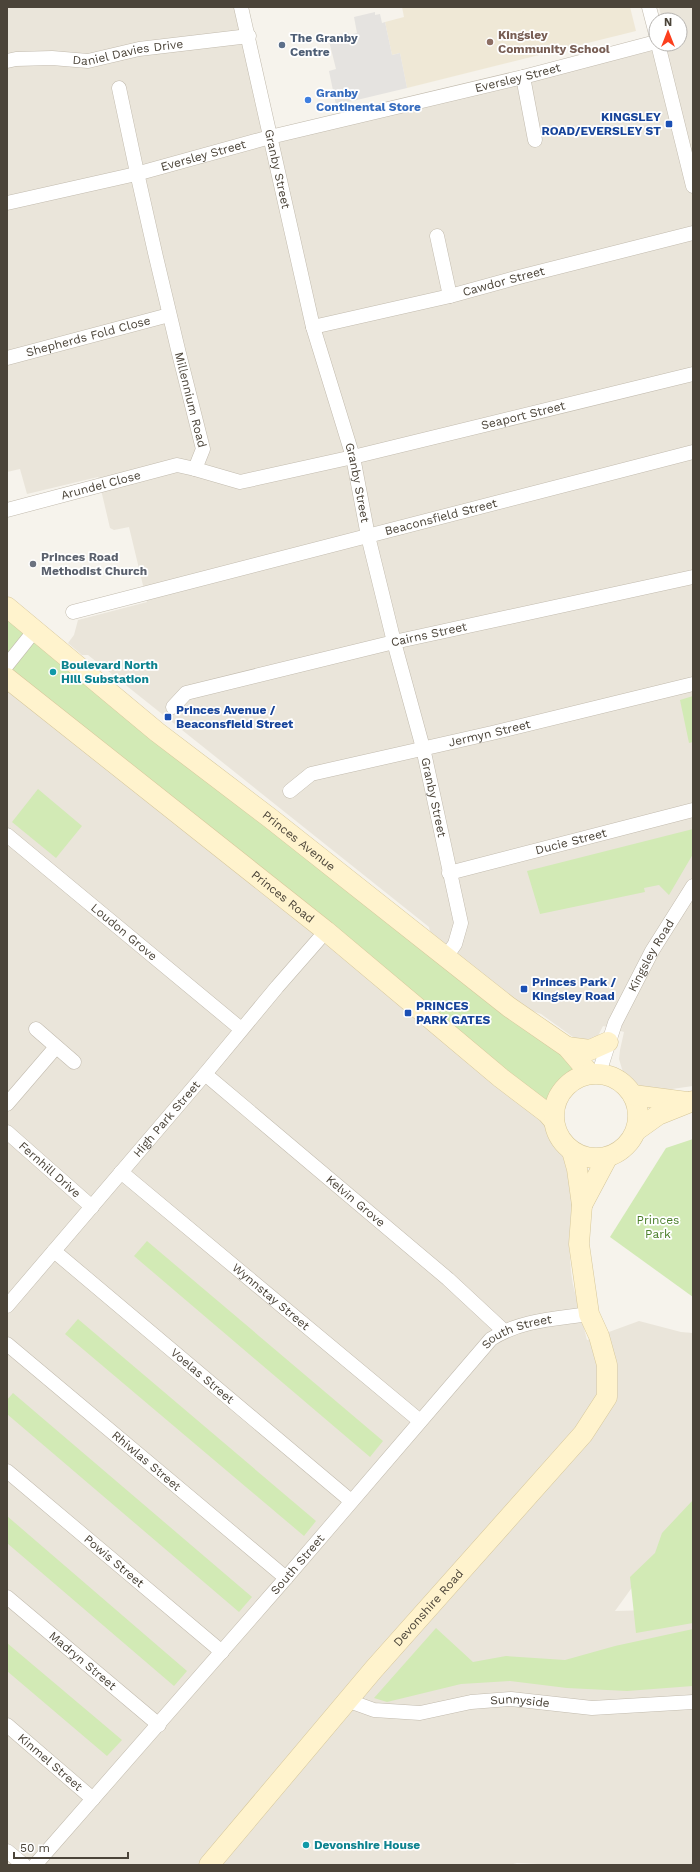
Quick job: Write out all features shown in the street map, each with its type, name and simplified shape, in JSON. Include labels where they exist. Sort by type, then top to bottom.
[{"type":"main road","name":"Princes Avenue","points":[[7,607],[157,732],[270,818],[509,1007],[567,1048],[594,1074]]},
{"type":"main road","name":"Princes Road","points":[[7,678],[326,931],[554,1121]]},
{"type":"main road","points":[[567,1048],[590,1050],[608,1042]]},
{"type":"main road","points":[[594,1074],[620,1081],[630,1090],[637,1102],[639,1116],[637,1130],[630,1142],[619,1152],[607,1158],[588,1158],[572,1151],[564,1144],[558,1134],[554,1121],[555,1107],[561,1093],[568,1084],[578,1078],[594,1074]]},
{"type":"main road","points":[[633,1095],[690,1101]]},
{"type":"main road","points":[[637,1130],[658,1115],[690,1101]]},
{"type":"main road","points":[[572,1151],[577,1169],[582,1205]]},
{"type":"main road","points":[[582,1205],[607,1158]]},
{"type":"main road","name":"Devonshire Road","points":[[208,1865],[349,1701],[374,1669],[583,1434],[607,1397],[607,1364],[599,1336],[589,1314],[579,1244],[582,1205]]},
{"type":"street","name":"Granby Street","points":[[242,7],[313,327],[353,457],[368,536],[422,748],[461,923],[455,944],[446,957]]},
{"type":"street","name":"Daniel Davies Drive","points":[[7,61],[52,58],[88,61],[139,49],[249,36]]},
{"type":"street","name":"Eversley Street","points":[[7,203],[136,174],[270,137],[523,77],[648,45]]},
{"type":"street","points":[[659,52],[693,186]]},
{"type":"street","points":[[523,77],[535,140]]},
{"type":"street","name":"Millennium Road","points":[[119,88],[136,174],[202,449],[195,469]]},
{"type":"street","name":"Cawdor Street","points":[[313,327],[450,296],[693,233]]},
{"type":"street","points":[[437,236],[450,296]]},
{"type":"street","name":"Shepherds Fold Close","points":[[7,358],[169,316]]},
{"type":"street","name":"Seaport Street","points":[[353,457],[693,374]]},
{"type":"street","name":"Beaconsfield Street","points":[[73,612],[693,452]]},
{"type":"street","points":[[195,469],[240,482],[353,457]]},
{"type":"street","name":"Arundel Close","points":[[7,510],[177,465],[195,469]]},
{"type":"street","name":"Cairns Street","points":[[173,708],[186,693],[394,642],[693,577]]},
{"type":"street","points":[[7,665],[35,630]]},
{"type":"street","name":"Jermyn Street","points":[[290,791],[311,774],[422,748],[492,734],[693,684]]},
{"type":"street","name":"Ducie Street","points":[[449,873],[693,810]]},
{"type":"street","name":"Loudon Grove","points":[[7,835],[241,1029]]},
{"type":"street","name":"Kingsley Road","points":[[594,1074],[615,1023],[652,951],[693,886]]},
{"type":"street","name":"High Park Street","points":[[7,1306],[205,1074],[241,1029],[326,931]]},
{"type":"street","points":[[36,1029],[74,1062]]},
{"type":"street","points":[[7,1104],[56,1047]]},
{"type":"street","name":"Kelvin Grove","points":[[205,1074],[448,1279],[504,1331]]},
{"type":"street","name":"Fernhill Drive","points":[[7,1132],[92,1207]]},
{"type":"street","name":"Wynnstay Street","points":[[121,1172],[420,1421]]},
{"type":"street","name":"Voelas Street","points":[[54,1251],[351,1501]]},
{"type":"street","name":"South Street","points":[[35,1865],[159,1725],[491,1339],[504,1331],[522,1324],[589,1314]]},
{"type":"street","name":"Rhiwlas Street","points":[[7,1344],[286,1578]]},
{"type":"street","name":"Powis Street","points":[[7,1471],[222,1652]]},
{"type":"street","name":"Madryn Street","points":[[7,1597],[159,1725]]},
{"type":"street","name":"Sunnyside","points":[[349,1701],[374,1710],[420,1713],[471,1702],[511,1699],[592,1708],[693,1702]]},
{"type":"street","name":"Kinmel Street","points":[[7,1725],[93,1799]]},
{"type":"street","points":[[7,1850],[24,1865]]},
{"type":"shaded area","points":[[7,7],[234,7],[261,116],[291,139],[648,52],[688,52],[688,12],[660,12],[659,7],[693,7],[693,1086],[658,1091],[639,1087],[627,1079],[619,1059],[624,1032],[603,1026],[595,1042],[584,1045],[541,1014],[518,1006],[431,936],[429,927],[88,655],[82,655],[68,643],[74,635],[78,620],[147,602],[129,527],[114,530],[110,528],[98,477],[27,494],[20,469],[7,472]]},
{"type":"shaded area","name":"Kingsley Community School","points":[[402,7],[630,7],[636,31],[407,88],[400,53],[392,55],[385,22],[404,17]]},
{"type":"shaded area","points":[[375,12],[375,15],[380,14],[382,23],[385,22],[392,55],[400,53],[407,88],[336,105],[329,71],[336,69],[328,37],[348,32],[349,35],[357,33],[354,17]]},
{"type":"shaded area","points":[[7,687],[555,1129],[569,1154],[573,1188],[569,1244],[571,1272],[587,1340],[639,1321],[681,1332],[693,1333],[693,1503],[615,1611],[693,1609],[693,1865],[558,1865],[517,1863],[509,1865],[7,1865]]},
{"type":"green space","points":[[7,607],[590,1074],[574,1081],[563,1091],[559,1097],[554,1121],[7,678]]},
{"type":"green space","points":[[693,696],[693,742],[689,743],[680,700]]},
{"type":"green space","points":[[38,789],[82,826],[56,858],[12,822]]},
{"type":"green space","points":[[693,829],[693,854],[669,895],[659,885],[644,888],[645,892],[540,914],[527,871]]},
{"type":"green space","name":"Princes Park","points":[[693,1139],[693,1297],[610,1237],[666,1148]]},
{"type":"green space","points":[[147,1241],[383,1441],[370,1457],[134,1256]]},
{"type":"green space","points":[[78,1319],[316,1521],[304,1536],[65,1334]]},
{"type":"green space","points":[[13,1393],[252,1597],[239,1612],[7,1414],[7,1400]]},
{"type":"green space","points":[[693,1500],[693,1623],[636,1633],[630,1577],[655,1553],[662,1533]]},
{"type":"green space","points":[[7,1516],[187,1671],[174,1686],[7,1543]]},
{"type":"green space","points":[[436,1628],[473,1662],[506,1656],[565,1660],[615,1646],[693,1629],[693,1686],[627,1691],[567,1688],[510,1681],[461,1684],[387,1702],[374,1698]]},
{"type":"green space","points":[[7,1643],[122,1740],[107,1756],[7,1671]]},
{"type":"place","name":"Kingsley Community School","points":[[490,42]]},
{"type":"place","name":"The Granby Centre","points":[[282,45]]},
{"type":"place","name":"Granby Continental Store","points":[[308,100]]},
{"type":"place","name":"KINGSLEY ROAD/EVERSLEY ST","points":[[669,124]]},
{"type":"place","name":"Princes Road Methodist Church","points":[[33,564]]},
{"type":"place","name":"Boulevard North Hill Substation","points":[[53,672]]},
{"type":"place","name":"Princes Avenue / Beaconsfield Street","points":[[168,717]]},
{"type":"place","name":"Princes Park / Kingsley Road","points":[[524,989]]},
{"type":"place","name":"PRINCES PARK GATES","points":[[408,1013]]},
{"type":"place","name":"Devonshire House","points":[[306,1845]]}]
